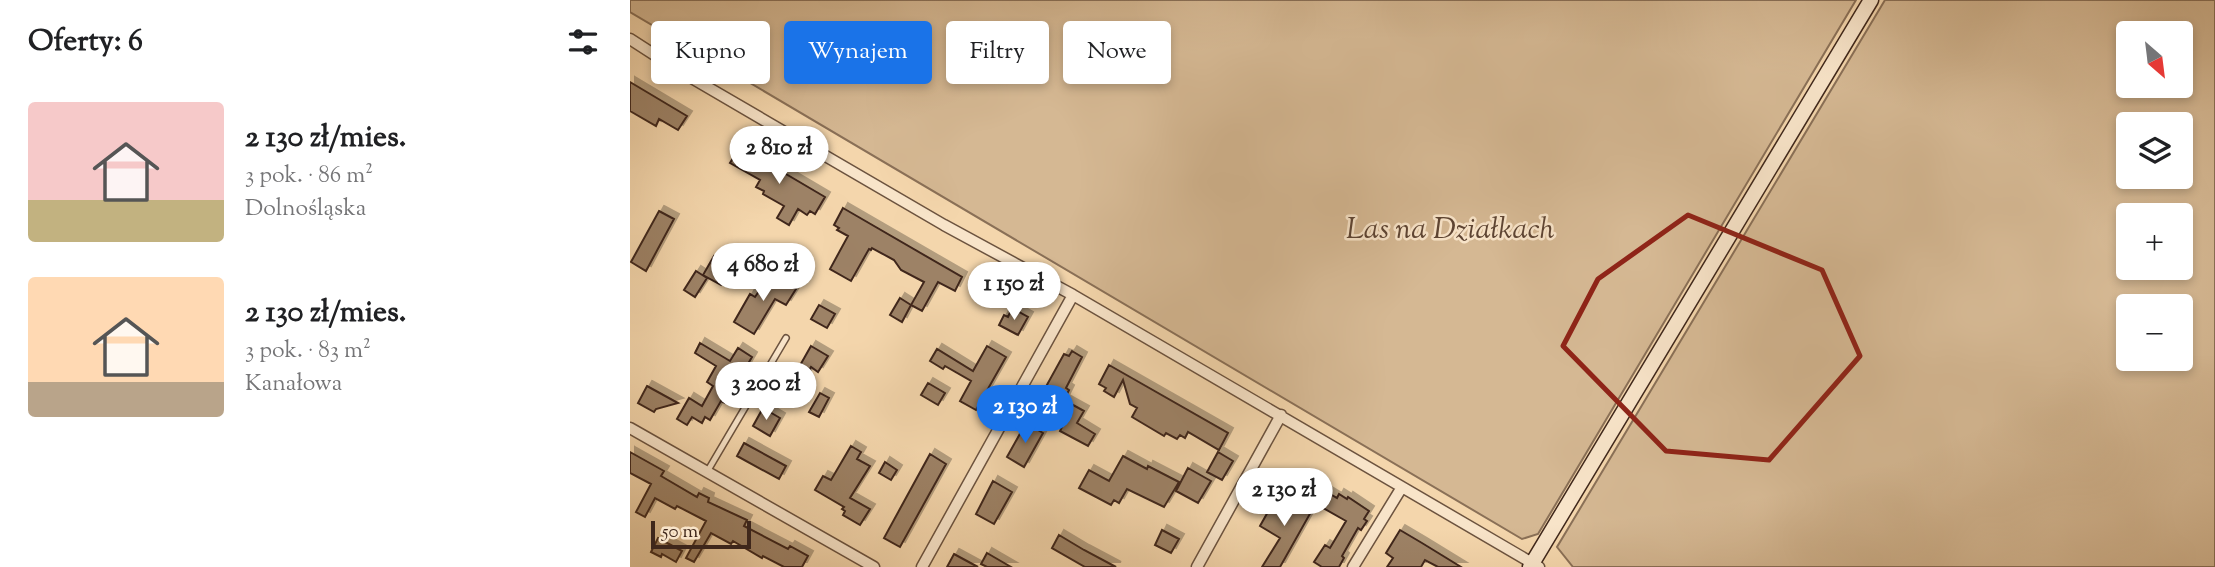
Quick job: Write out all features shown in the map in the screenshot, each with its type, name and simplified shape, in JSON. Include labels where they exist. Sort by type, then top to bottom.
[{"type":"main road","points":[[1533,566],[1871,0]]},
{"type":"street","points":[[630,38],[678,70],[944,225],[1073,295],[1281,415],[1533,566]]},
{"type":"street","points":[[922,567],[1073,295]]},
{"type":"street","points":[[1197,567],[1281,415]]},
{"type":"street","points":[[630,428],[874,567]]},
{"type":"street","points":[[1353,567],[1402,487]]},
{"type":"lane","points":[[707,472],[786,338]]},
{"type":"highlighted area","points":[[1688,215],[1822,270],[1860,356],[1769,460],[1666,451],[1563,346],[1598,279]]},
{"type":"green space","name":"Las na Działkach","points":[[630,0],[1856,0],[1538,534],[1522,539],[752,84],[770,84],[770,21],[651,21],[651,24],[630,12]]},
{"type":"green space","points":[[1885,0],[2215,0],[2215,567],[1573,567],[1557,547]]},
{"type":"building","points":[[630,82],[687,116],[678,130],[659,119],[656,126],[630,111]]},
{"type":"building","points":[[740,147],[825,197],[815,214],[810,211],[807,215],[798,209],[789,225],[777,218],[784,206],[756,187],[760,180],[730,163]]},
{"type":"building","points":[[843,208],[962,277],[955,291],[938,282],[922,311],[911,305],[924,282],[901,270],[894,260],[872,248],[851,281],[830,269],[848,236],[834,225]]},
{"type":"building","points":[[659,211],[674,219],[646,271],[631,262]]},
{"type":"building","points":[[714,256],[731,267],[721,285],[703,275]]},
{"type":"building","points":[[696,271],[707,278],[695,297],[684,290]]},
{"type":"building","points":[[773,275],[796,289],[786,305],[775,299],[754,334],[734,322],[750,294],[755,297]]},
{"type":"building","points":[[900,298],[911,305],[902,322],[890,315]]},
{"type":"building","points":[[819,305],[835,314],[827,328],[811,319]]},
{"type":"building","points":[[1012,308],[1028,317],[1018,335],[999,325],[1004,315],[1008,317]]},
{"type":"building","points":[[700,343],[730,361],[738,348],[752,357],[725,403],[721,401],[710,420],[705,417],[702,423],[692,417],[687,425],[677,419],[689,398],[702,406],[713,386],[707,382],[716,366],[695,353]]},
{"type":"building","points":[[811,346],[828,356],[818,372],[811,367],[791,401],[773,391],[785,371],[794,376]]},
{"type":"building","points":[[987,346],[1006,357],[976,410],[960,401],[971,381],[930,361],[937,349],[973,371]]},
{"type":"building","points":[[1072,351],[1082,357],[1066,388],[1069,390],[1064,400],[1084,411],[1077,423],[1095,434],[1088,446],[1060,431],[1067,417],[1038,401],[1064,354],[1069,356]]},
{"type":"building","points":[[1109,365],[1228,433],[1219,450],[1188,432],[1185,438],[1180,435],[1177,439],[1166,433],[1164,436],[1132,417],[1137,408],[1130,404],[1123,380],[1114,397],[1099,384]]},
{"type":"building","points":[[928,383],[945,393],[938,405],[921,395]]},
{"type":"building","points":[[647,386],[678,403],[656,409],[654,412],[638,403]]},
{"type":"building","points":[[820,393],[829,398],[819,417],[809,412]]},
{"type":"building","points":[[763,408],[780,418],[770,436],[753,426]]},
{"type":"building","points":[[1026,423],[1043,433],[1024,467],[1007,457]]},
{"type":"building","points":[[744,443],[786,466],[779,479],[737,456]]},
{"type":"building","points":[[851,446],[861,452],[857,459],[870,466],[850,498],[870,509],[860,525],[843,515],[844,507],[815,490],[823,476],[831,480]]},
{"type":"building","points":[[630,452],[664,471],[661,476],[697,497],[699,493],[709,498],[708,502],[747,520],[744,526],[788,549],[790,546],[808,556],[802,567],[784,567],[711,533],[694,562],[686,558],[706,521],[655,498],[645,517],[636,512],[651,484],[630,473]]},
{"type":"building","points":[[1218,452],[1233,461],[1222,480],[1207,472]]},
{"type":"building","points":[[930,454],[946,464],[900,547],[884,538]]},
{"type":"building","points":[[1123,456],[1179,482],[1164,507],[1127,489],[1119,503],[1114,500],[1111,505],[1079,488],[1089,470],[1109,481]]},
{"type":"building","points":[[885,462],[897,470],[891,480],[879,473]]},
{"type":"building","points":[[1188,468],[1211,481],[1198,503],[1176,491]]},
{"type":"building","points":[[993,481],[1012,492],[994,524],[976,514]]},
{"type":"building","points":[[1317,486],[1337,498],[1339,494],[1347,499],[1348,497],[1369,511],[1364,519],[1367,521],[1361,530],[1358,528],[1342,556],[1344,558],[1339,567],[1322,567],[1314,562],[1325,545],[1330,548],[1346,521],[1309,500]]},
{"type":"building","points":[[1278,494],[1311,512],[1280,567],[1262,567],[1280,538],[1260,526]]},
{"type":"building","points":[[1162,530],[1179,539],[1171,553],[1155,545]]},
{"type":"building","points":[[1400,530],[1461,567],[1438,567],[1425,560],[1421,567],[1387,567],[1393,558],[1386,553]]},
{"type":"building","points":[[1059,535],[1116,567],[1085,567],[1052,548]]},
{"type":"building","points":[[658,538],[682,551],[676,562],[662,554],[661,557],[651,552]]},
{"type":"building","points":[[987,553],[1011,567],[987,567],[981,564]]},
{"type":"building","points":[[954,554],[978,567],[947,567]]}]
